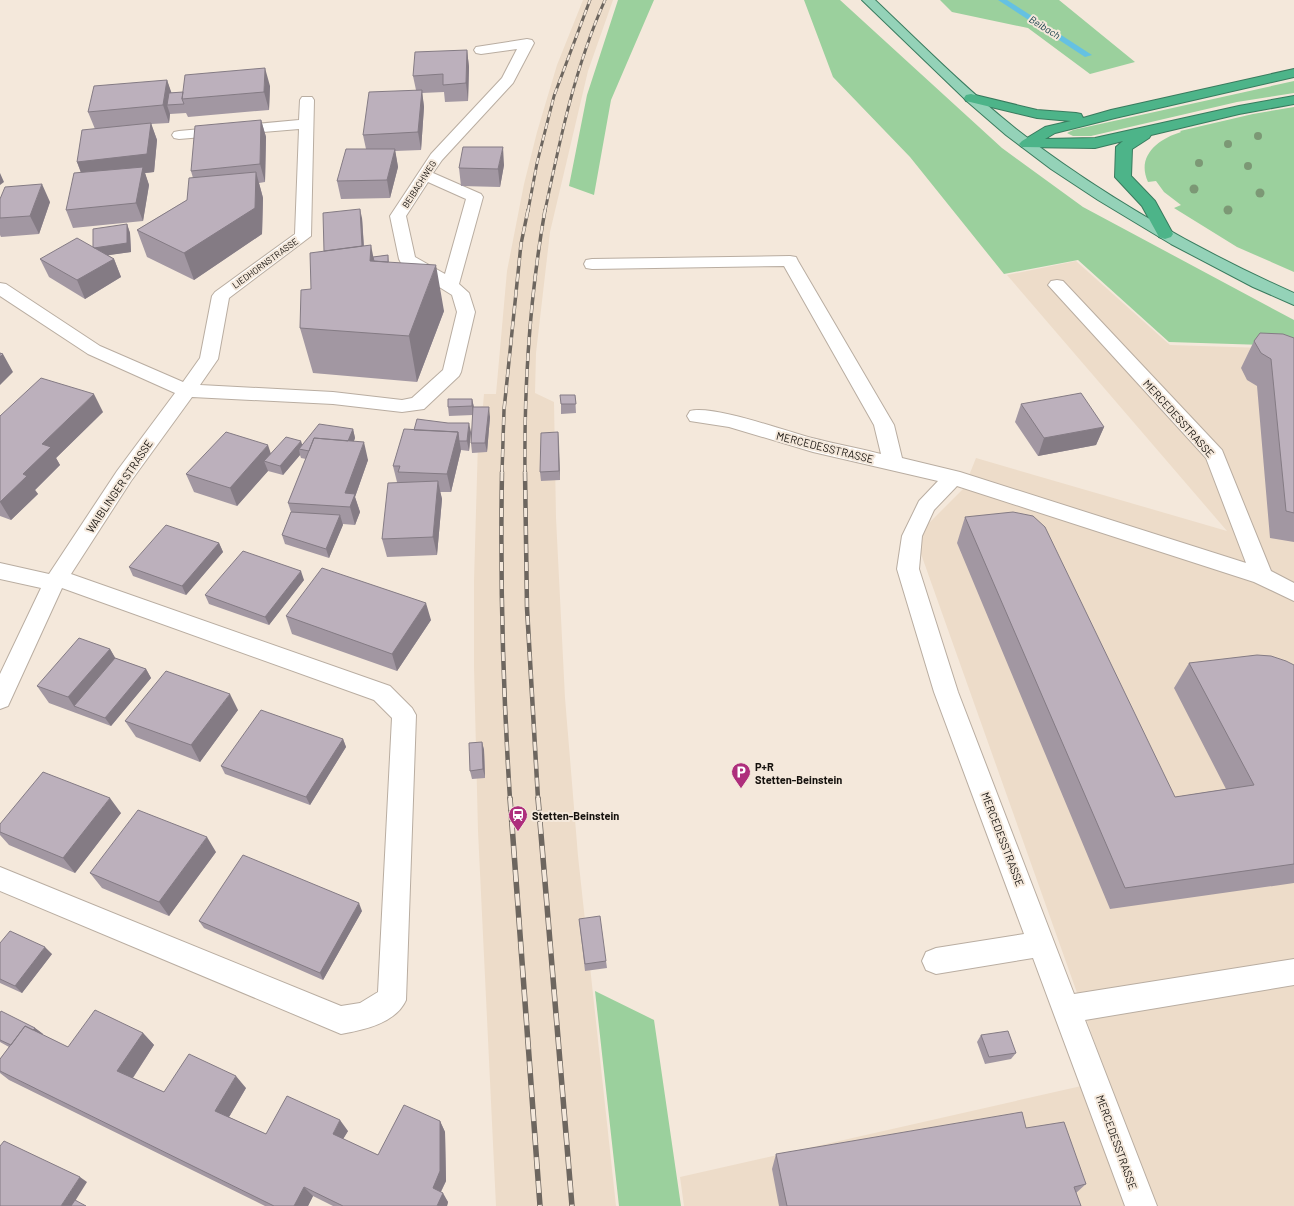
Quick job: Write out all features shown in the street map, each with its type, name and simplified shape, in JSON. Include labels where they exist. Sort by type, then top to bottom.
[{"type":"highway","points":[[1027,144],[1050,130],[1082,123],[1111,114],[1294,73]]},
{"type":"highway","points":[[972,98],[1051,116],[1077,117],[1111,114]]},
{"type":"highway","points":[[1027,144],[1095,143],[1239,110],[1294,100]]},
{"type":"highway","points":[[1152,130],[1124,147],[1123,177],[1150,204],[1165,234]]},
{"type":"main road","points":[[868,0],[972,98],[1027,144],[1094,190],[1165,234],[1269,289],[1294,300]]},
{"type":"street","name":"BEIBACHWEG","points":[[185,390],[333,398],[402,406],[417,404],[452,372],[466,312],[460,293],[450,285],[407,259],[398,216],[436,157],[508,80],[527,43],[481,50]]},
{"type":"street","name":"LIEDHORNSTRASSE","points":[[185,390],[209,359],[221,296],[303,236],[307,100]]},
{"type":"street","points":[[179,135],[307,124]]},
{"type":"street","points":[[425,175],[475,197],[450,285]]},
{"type":"street","points":[[592,264],[790,261],[884,425],[893,464]]},
{"type":"street","name":"MERCEDESSTRASSE","points":[[1057,285],[1215,455],[1262,576]]},
{"type":"street","points":[[0,288],[94,350],[185,390]]},
{"type":"street","name":"WAIBLINGER STRASSE","points":[[0,699],[56,581],[124,476],[185,390]]},
{"type":"street","name":"MERCEDESSTRASSE","points":[[697,416],[729,421],[813,445],[953,477],[1262,576],[1294,593]]},
{"type":"street","name":"MERCEDESSTRASSE","points":[[953,477],[926,506],[912,536],[908,569],[946,692],[1141,1206]]},
{"type":"street","points":[[0,571],[56,581],[382,693],[404,715],[392,1000],[364,1016],[341,1020],[0,879]]},
{"type":"street","points":[[936,961],[1042,944]]},
{"type":"street","points":[[1067,1009],[1294,972]]},
{"type":"shaded area","points":[[583,0],[613,0],[588,71],[550,232],[536,353],[535,393],[554,402],[556,518],[565,698],[578,856],[616,1206],[496,1206],[478,831],[474,667],[474,581],[479,407],[483,406],[484,394],[496,394],[507,271],[524,184],[537,132],[557,65]]},
{"type":"shaded area","points":[[1076,261],[1170,345],[1294,349],[1294,1206],[684,1206],[680,1177],[1108,1080],[915,537],[964,488],[976,458],[1227,531],[1007,275]]},
{"type":"green space","points":[[618,0],[654,0],[611,100],[594,195],[569,186],[587,95]]},
{"type":"green space","points":[[804,0],[840,0],[1002,148],[1083,207],[1294,320],[1294,346],[1169,342],[1078,260],[1004,274],[910,157],[833,77]]},
{"type":"green space","points":[[940,0],[1059,0],[1135,62],[1090,74],[1028,28],[952,12]]},
{"type":"green space","points":[[1294,81],[1294,93],[1237,102],[1091,136],[1073,136],[1067,133],[1073,130]]},
{"type":"green space","points":[[1294,107],[1294,272],[1237,247],[1174,208],[1181,205],[1164,192],[1156,181],[1148,182],[1145,173],[1145,164],[1151,150],[1157,144],[1172,135],[1181,132],[1180,131],[1253,114]]},
{"type":"green space","points":[[595,991],[654,1020],[681,1206],[619,1206]]},
{"type":"building","points":[[467,50],[466,83],[443,85],[443,74],[413,76],[415,52]]},
{"type":"building","points":[[265,68],[264,92],[182,99],[185,75]]},
{"type":"building","points":[[167,80],[163,105],[88,112],[94,86]]},
{"type":"building","points":[[422,90],[418,132],[363,135],[369,92]]},
{"type":"building","points":[[183,92],[182,99],[184,104],[167,105],[169,93]]},
{"type":"building","points":[[261,120],[260,164],[191,171],[195,126]]},
{"type":"building","points":[[151,123],[147,154],[77,162],[82,130]]},
{"type":"building","points":[[463,147],[503,147],[498,169],[459,168]]},
{"type":"building","points":[[346,149],[395,149],[387,180],[337,181]]},
{"type":"building","points":[[143,167],[136,203],[66,210],[74,173]]},
{"type":"building","points":[[256,172],[255,208],[184,253],[137,230],[187,200],[189,178]]},
{"type":"building","points":[[42,184],[30,216],[0,218],[0,199],[5,187]]},
{"type":"building","points":[[360,209],[362,246],[324,251],[323,213]]},
{"type":"building","points":[[127,224],[127,243],[93,247],[93,229]]},
{"type":"building","points":[[77,238],[114,259],[77,280],[40,259]]},
{"type":"building","points":[[371,245],[370,261],[436,265],[409,336],[300,328],[301,290],[311,289],[310,253]]},
{"type":"building","points":[[388,255],[388,262],[374,261],[373,257]]},
{"type":"building","points":[[1260,333],[1283,334],[1294,338],[1294,513],[1286,511],[1271,359],[1261,353],[1254,341]]},
{"type":"building","points":[[41,378],[94,394],[42,444],[51,447],[23,474],[27,476],[0,502],[0,416]]},
{"type":"building","points":[[1081,393],[1104,427],[1044,438],[1021,404]]},
{"type":"building","points":[[560,395],[575,395],[576,404],[561,404]]},
{"type":"building","points":[[448,399],[472,399],[472,406],[448,407]]},
{"type":"building","points":[[473,407],[489,407],[485,443],[471,443]]},
{"type":"building","points":[[417,419],[448,423],[469,423],[467,441],[459,441],[458,432],[414,430]]},
{"type":"building","points":[[319,424],[353,429],[348,441],[314,438],[309,451],[299,449]]},
{"type":"building","points":[[404,429],[458,432],[447,474],[398,472],[400,466],[393,466]]},
{"type":"building","points":[[226,432],[268,445],[230,488],[186,474]]},
{"type":"building","points":[[558,432],[559,471],[540,472],[541,433]]},
{"type":"building","points":[[286,437],[301,441],[280,466],[264,461]]},
{"type":"building","points":[[314,438],[364,442],[345,493],[355,494],[350,507],[288,503]]},
{"type":"building","points":[[438,481],[433,537],[382,539],[388,483]]},
{"type":"building","points":[[291,512],[340,515],[326,549],[282,535]]},
{"type":"building","points":[[1013,512],[1033,516],[1045,527],[1175,797],[1254,785],[1189,663],[1257,655],[1271,656],[1294,665],[1294,864],[1125,888],[965,517]]},
{"type":"building","points":[[166,525],[219,543],[182,586],[129,567]]},
{"type":"building","points":[[243,551],[301,571],[265,617],[205,595]]},
{"type":"building","points":[[322,568],[426,603],[392,654],[286,616]]},
{"type":"building","points":[[79,638],[110,649],[68,697],[37,686]]},
{"type":"building","points":[[115,658],[146,669],[105,718],[74,706]]},
{"type":"building","points":[[166,671],[230,694],[191,745],[125,721]]},
{"type":"building","points":[[261,710],[343,739],[306,797],[221,766]]},
{"type":"building","points":[[482,742],[483,769],[470,771],[469,743]]},
{"type":"building","points":[[43,772],[110,798],[63,858],[0,832],[0,824]]},
{"type":"building","points":[[138,810],[207,837],[159,902],[90,873]]},
{"type":"building","points":[[243,855],[359,903],[320,973],[199,921]]},
{"type":"building","points":[[600,916],[606,961],[585,964],[579,919]]},
{"type":"building","points":[[10,931],[45,947],[15,986],[0,979],[0,943]]},
{"type":"building","points":[[95,1010],[143,1033],[117,1071],[164,1092],[189,1054],[236,1076],[215,1111],[266,1134],[287,1096],[340,1120],[333,1134],[378,1155],[404,1105],[440,1121],[440,1171],[433,1188],[443,1193],[437,1206],[343,1206],[304,1187],[294,1206],[274,1206],[0,1071],[0,1059],[25,1026],[68,1047]]},
{"type":"building","points":[[1,1011],[35,1028],[33,1030],[25,1026],[11,1045],[0,1040]]},
{"type":"building","points":[[1008,1031],[1016,1053],[989,1057],[981,1035]]},
{"type":"building","points":[[1022,1112],[1026,1128],[1064,1122],[1086,1184],[1074,1187],[1081,1206],[787,1206],[776,1154]]},
{"type":"building","points":[[4,1141],[80,1177],[61,1206],[0,1206],[0,1146]]},
{"type":"building","points":[[75,1200],[86,1206],[71,1206]]},
{"type":"waterway","name":"Beibach","points":[[1002,0],[1088,55]]},
{"type":"railway","points":[[528,211],[537,163],[554,96],[590,0]]},
{"type":"railway","points":[[545,211],[569,104],[585,51],[605,0]]},
{"type":"railway","points":[[502,473],[504,410],[521,244],[528,210]]},
{"type":"railway","points":[[525,472],[529,341],[535,275],[545,210]]},
{"type":"railway","points":[[502,472],[501,554],[503,636],[510,799]]},
{"type":"railway","points":[[525,472],[527,608],[538,799]]},
{"type":"railway","points":[[510,798],[540,1206]]},
{"type":"railway","points":[[538,798],[572,1206]]},
{"type":"place","name":"P+R Stetten-Beinstein","points":[[741,789]]},
{"type":"place","name":"Stetten-Beinstein","points":[[518,832]]}]
